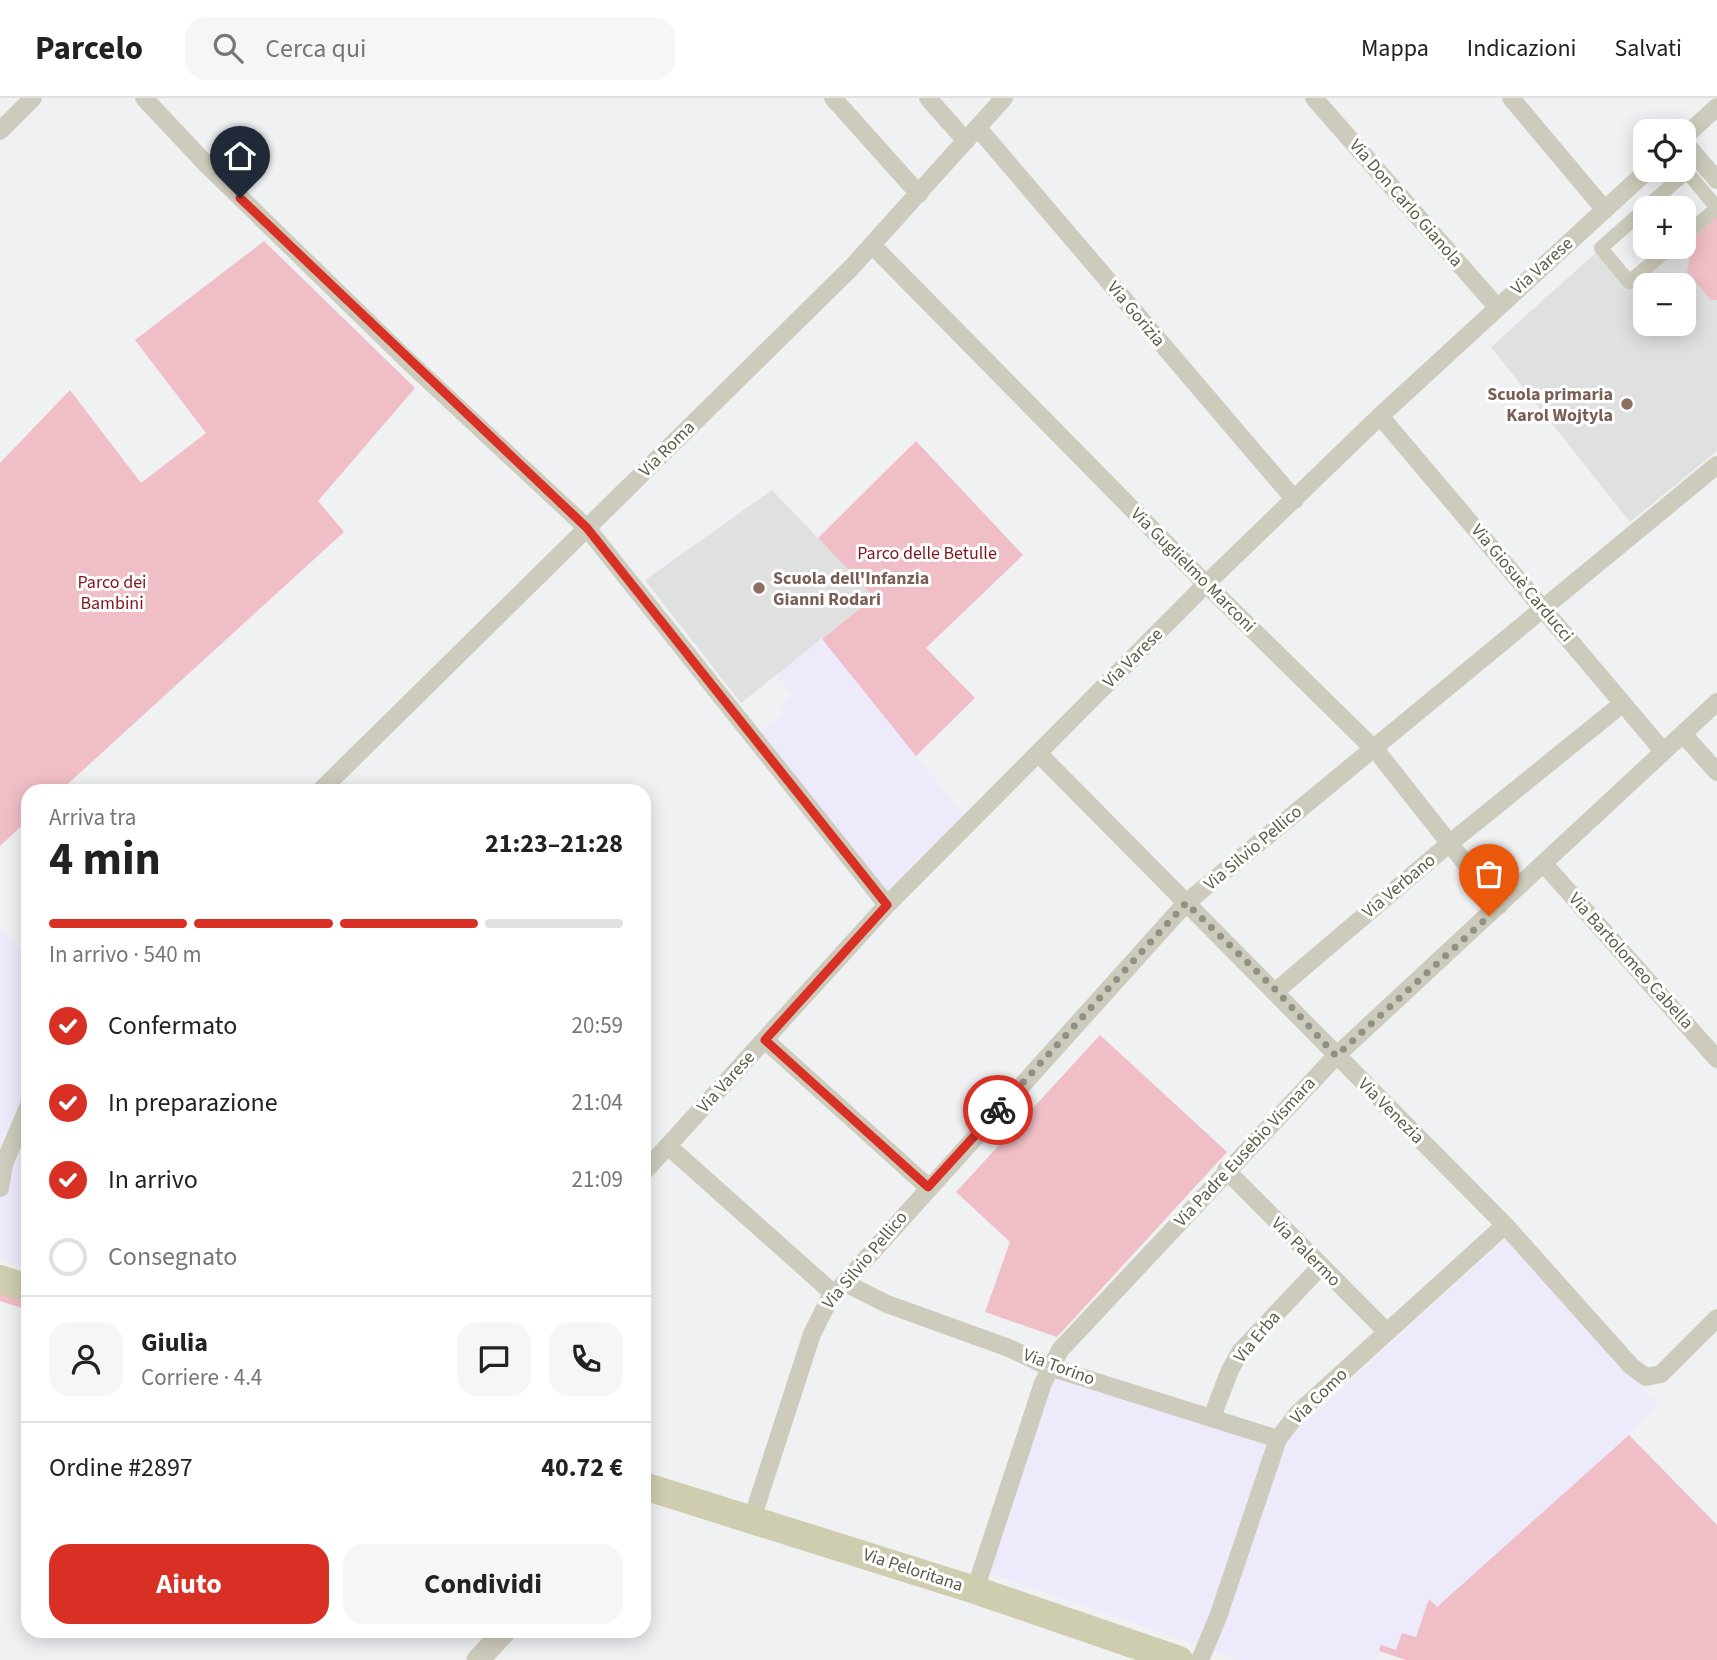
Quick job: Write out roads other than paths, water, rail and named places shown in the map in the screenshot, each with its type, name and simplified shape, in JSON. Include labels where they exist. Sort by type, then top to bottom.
[{"type":"main road","points":[[0,1263],[21,1270]]},
{"type":"main road","points":[[0,1279],[21,1286]]},
{"type":"main road","name":"Via Peloritana","points":[[651,1488],[975,1590],[1179,1660]]},
{"type":"street","points":[[0,131],[33,98]]},
{"type":"street","points":[[144,98],[207,166],[407,360],[587,528],[887,905]]},
{"type":"street","points":[[833,98],[919,194]]},
{"type":"street","name":"Via Gorizia","points":[[928,98],[972,134],[1295,500]]},
{"type":"street","name":"Via Roma","points":[[327,784],[873,246],[1004,98]]},
{"type":"street","name":"Via Don Carlo Gianola","points":[[1314,98],[1497,307]]},
{"type":"street","points":[[1511,98],[1605,210]]},
{"type":"street","points":[[1696,128],[1717,107]]},
{"type":"street","points":[[1696,155],[1717,180]]},
{"type":"street","points":[[1659,196],[1687,172],[1717,208],[1696,226]]},
{"type":"street","name":"Via Varese","points":[[651,1164],[887,905],[1206,584],[1380,416],[1635,182]]},
{"type":"street","points":[[1633,219],[1601,248],[1629,282],[1657,259]]},
{"type":"street","name":"Via Guglielmo Marconi","points":[[873,246],[1206,584],[1373,748],[1499,906]]},
{"type":"street","name":"Via Giosuè Carducci","points":[[1380,416],[1663,751]]},
{"type":"street","name":"Via Silvio Pellico","points":[[752,1519],[820,1313],[928,1187],[1186,903],[1717,465]]},
{"type":"street","name":"Via Padre Eusebio Vismara","points":[[975,1590],[1049,1367],[1060,1350],[1226,1170],[1336,1056],[1717,702]]},
{"type":"street","name":"Via Verbano","points":[[1276,990],[1450,843],[1622,704]]},
{"type":"street","points":[[1683,734],[1717,772]]},
{"type":"street","name":"Via Venezia","points":[[1038,753],[1276,990],[1336,1056],[1505,1225],[1631,1366],[1646,1377],[1661,1374],[1717,1318]]},
{"type":"street","name":"Via Bartolomeo Cabella","points":[[1544,864],[1717,1059]]},
{"type":"street","points":[[765,1040],[928,1187]]},
{"type":"street","points":[[0,1188],[4,1164],[21,1124]]},
{"type":"street","name":"Via Torino","points":[[668,1146],[839,1289],[1009,1348],[1049,1367],[1278,1439]]},
{"type":"street","name":"Via Palermo","points":[[1226,1170],[1387,1332]]},
{"type":"street","name":"Via Como","points":[[1199,1660],[1218,1617],[1278,1439],[1298,1413],[1505,1225]]},
{"type":"street","name":"Via Erba","points":[[1212,1417],[1240,1352],[1320,1267]]},
{"type":"street","points":[[478,1660],[498,1638]]},
{"type":"place","name":"Scuola primaria Karol Wojtyla","points":[[1627,404]]},
{"type":"place","name":"Scuola dell'Infanzia Gianni Rodari","points":[[759,588]]},
{"type":"park label","name":"Parco delle Betulle","points":[[927,553]]},
{"type":"park label","name":"Parco dei Bambini","points":[[112,592]]}]
